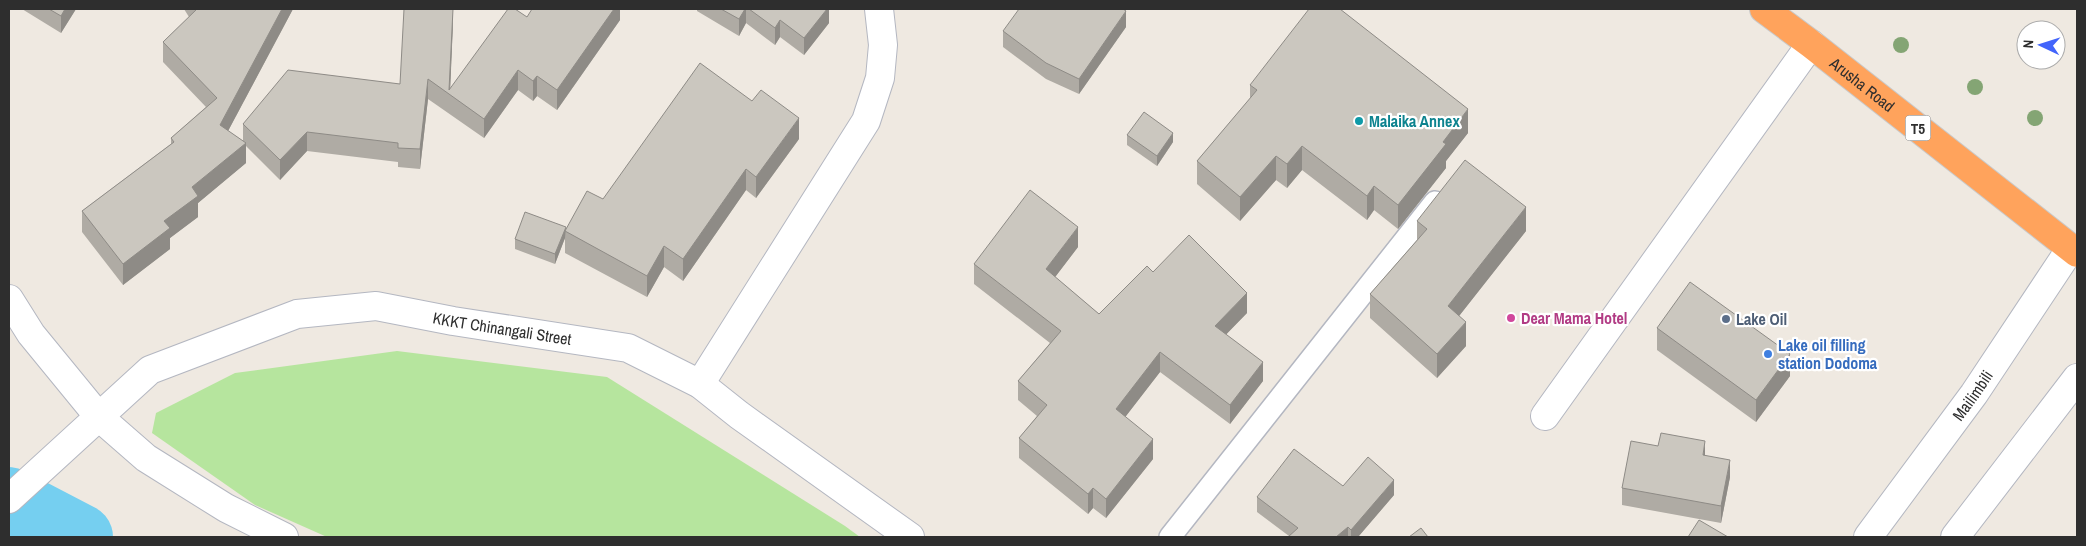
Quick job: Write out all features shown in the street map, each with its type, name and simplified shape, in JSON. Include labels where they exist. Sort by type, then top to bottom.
[{"type":"highway","name":"Arusha Road","points":[[1764,9],[2075,246]]},
{"type":"street","points":[[700,384],[866,121],[880,78],[883,45],[879,9]]},
{"type":"street","points":[[1545,416],[1811,44]]},
{"type":"street","name":"Mailimbili","points":[[1868,537],[1974,394],[2075,246]]},
{"type":"street","points":[[9,299],[31,334],[99,417],[146,458],[226,508],[284,537]]},
{"type":"street","name":"KKKT Chinangali Street","points":[[9,499],[150,370],[297,314],[376,306],[453,321],[628,348],[700,384],[739,415],[910,537]]},
{"type":"street","points":[[1955,537],[2077,378]]},
{"type":"lane","points":[[1170,537],[1449,185]]},
{"type":"green space","points":[[397,351],[607,377],[860,537],[327,537],[255,505],[152,433],[156,413],[235,373]]},
{"type":"building","points":[[49,9],[65,9],[61,16]]},
{"type":"building","points":[[197,9],[282,9],[220,125],[246,143],[192,187],[198,196],[164,221],[170,228],[123,264],[82,211],[174,142],[171,138],[217,98],[163,42]]},
{"type":"building","points":[[404,9],[453,9],[449,90],[508,9],[515,9],[527,17],[532,9],[614,9],[557,90],[537,76],[533,81],[518,70],[484,119],[428,79],[420,149],[398,148],[398,143],[307,132],[280,160],[243,124],[288,70],[400,84]]},
{"type":"building","points":[[721,9],[745,9],[739,19]]},
{"type":"building","points":[[749,9],[827,9],[804,38],[780,20],[775,28]]},
{"type":"building","points":[[1019,9],[1123,9],[1126,11],[1079,79],[1046,63],[1003,31]]},
{"type":"building","name":"Malaika Annex","points":[[1309,9],[1340,9],[1468,109],[1443,142],[1446,144],[1398,205],[1374,186],[1367,196],[1302,146],[1287,164],[1276,156],[1240,197],[1197,161],[1257,90],[1250,85]]},
{"type":"building","points":[[700,63],[752,101],[761,90],[799,118],[756,177],[746,169],[683,259],[664,246],[647,276],[565,231],[587,191],[603,199]]},
{"type":"building","points":[[1144,112],[1173,133],[1157,156],[1127,135]]},
{"type":"building","points":[[1465,160],[1526,207],[1448,306],[1466,322],[1437,354],[1370,294],[1427,229],[1417,221]]},
{"type":"building","points":[[1030,190],[1078,227],[1046,269],[1099,314],[1147,266],[1153,272],[1189,235],[1247,293],[1215,326],[1263,362],[1230,405],[1160,352],[1116,409],[1153,439],[1106,499],[1093,488],[1088,494],[1019,438],[1047,405],[1018,381],[1061,331],[974,264]]},
{"type":"building","points":[[525,212],[566,227],[555,254],[515,239]]},
{"type":"building","points":[[1690,282],[1790,354],[1756,400],[1657,328]]},
{"type":"building","points":[[1661,433],[1705,441],[1703,455],[1730,460],[1721,506],[1622,488],[1631,441],[1658,446]]},
{"type":"building","points":[[1294,449],[1343,486],[1368,457],[1394,480],[1351,530],[1348,527],[1336,537],[1288,537],[1298,528],[1257,497]]},
{"type":"building","points":[[1699,520],[1728,537],[1688,537]]},
{"type":"building","points":[[1421,528],[1428,537],[1409,537]]},
{"type":"waterway","points":[[9,500],[80,537]]},
{"type":"place","name":"Malaika Annex","points":[[1359,121]]},
{"type":"place","name":"Dear Mama Hotel","points":[[1511,318]]},
{"type":"place","name":"Lake Oil","points":[[1726,319]]},
{"type":"place","name":"Lake oil filling station Dodoma","points":[[1768,354]]}]
